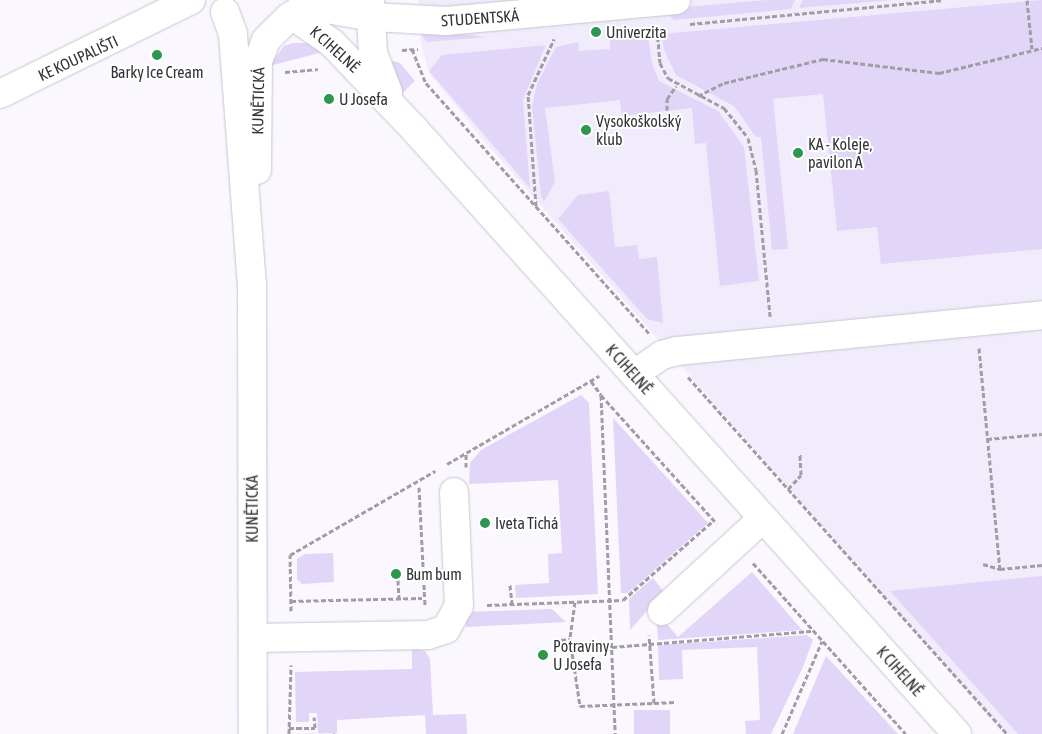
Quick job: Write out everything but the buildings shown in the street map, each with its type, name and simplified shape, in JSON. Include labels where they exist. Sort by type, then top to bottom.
[{"type":"street","name":"KE KOUPALIŠTI","points":[[0,94],[156,21],[191,0]]},
{"type":"street","name":"KE KOUPALIŠTI","points":[[156,21],[220,6]]},
{"type":"street","points":[[220,6],[255,26],[297,10]]},
{"type":"street","name":"KUNĚTICKÁ","points":[[220,6],[234,41],[236,118],[252,284]]},
{"type":"street","name":"STUDENTSKÁ","points":[[297,10],[372,9],[446,22],[681,12]]},
{"type":"street","points":[[372,9],[376,65],[394,102],[415,130]]},
{"type":"street","name":"KUNĚTICKÁ","points":[[253,734],[252,284],[257,210],[257,73],[266,40],[297,10]]},
{"type":"street","name":"K CIHELNĚ","points":[[297,10],[350,60],[415,130],[957,734]]},
{"type":"street","points":[[634,374],[667,353],[1042,315]]},
{"type":"street","points":[[253,638],[428,635],[446,629],[458,606],[454,492]]},
{"type":"street","points":[[662,611],[763,518]]},
{"type":"path","points":[[681,12],[944,0]]},
{"type":"path","points":[[1027,0],[1032,49]]},
{"type":"path","points":[[648,28],[666,26]]},
{"type":"path","points":[[536,206],[528,95],[555,36]]},
{"type":"path","points":[[546,37],[563,36]]},
{"type":"path","points":[[657,36],[662,68],[676,86],[731,114],[751,145],[773,341]]},
{"type":"path","points":[[698,96],[724,83],[823,59],[939,73],[1042,48]]},
{"type":"path","points":[[412,50],[426,82],[1008,734]]},
{"type":"path","points":[[257,73],[335,67],[350,60]]},
{"type":"path","points":[[667,110],[667,99],[676,86]]},
{"type":"path","points":[[976,322],[1000,569]]},
{"type":"path","points":[[289,734],[290,555],[607,372]]},
{"type":"path","points":[[591,381],[602,395],[615,734]]},
{"type":"path","points":[[988,439],[1042,434]]},
{"type":"path","points":[[788,489],[801,474],[800,454]]},
{"type":"path","points":[[610,601],[623,600],[714,520]]},
{"type":"path","points":[[983,564],[1000,569],[1042,565]]},
{"type":"path","points":[[398,580],[399,598]]},
{"type":"path","points":[[510,585],[512,604]]},
{"type":"path","points":[[291,601],[422,598]]},
{"type":"path","points":[[575,602],[570,639],[580,706],[675,702]]},
{"type":"path","points":[[654,703],[649,622],[662,611]]},
{"type":"path","points":[[612,647],[814,631]]},
{"type":"path","points":[[560,640],[570,639]]},
{"type":"path","points":[[782,734],[822,640]]},
{"type":"path","points":[[289,728],[315,728],[314,717]]},
{"type":"shaded area","points":[[418,0],[1042,0],[1042,734],[1004,734],[487,144],[429,73],[420,39]]},
{"type":"shaded area","points":[[767,0],[795,0],[791,9],[674,20],[663,9]]},
{"type":"shaded area","points":[[803,0],[893,0],[799,8]]},
{"type":"shaded area","points":[[1042,0],[1042,249],[881,264],[877,227],[837,231],[823,94],[773,99],[788,249],[772,250],[761,137],[756,137],[734,106],[676,75],[664,50],[662,34]]},
{"type":"shaded area","points":[[419,29],[487,37],[426,42]]},
{"type":"shaded area","points":[[648,35],[652,64],[659,81],[718,111],[744,147],[759,281],[720,286],[706,143],[695,144],[692,108],[622,116],[620,100],[545,108],[555,182],[544,202],[541,196],[532,106],[537,84],[556,47],[578,42],[579,51],[610,49],[610,39]]},
{"type":"shaded area","points":[[293,43],[310,43],[327,51],[269,66],[284,46]]},
{"type":"shaded area","points":[[546,45],[523,100],[530,188],[429,71],[442,55]]},
{"type":"shaded area","points":[[385,59],[400,63],[415,81],[400,95]]},
{"type":"shaded area","points":[[609,191],[615,247],[637,245],[639,259],[657,257],[663,323],[647,319],[558,219],[578,195]]},
{"type":"shaded area","points":[[581,395],[589,403],[598,594],[516,598],[515,585],[549,583],[548,554],[562,553],[558,480],[469,484],[470,463],[481,450]]},
{"type":"shaded area","points":[[613,418],[708,523],[628,593],[621,593]]},
{"type":"shaded area","points":[[333,553],[334,582],[302,584],[297,579],[297,559],[305,554]]},
{"type":"shaded area","points":[[752,572],[802,630],[658,640],[657,624],[663,620],[678,637]]},
{"type":"shaded area","points":[[1042,576],[1042,734],[1018,734],[890,591]]},
{"type":"shaded area","points":[[653,578],[664,592],[630,630],[629,599]]},
{"type":"shaded area","points":[[552,609],[566,622],[466,627],[466,612]]},
{"type":"shaded area","points":[[807,635],[813,640],[803,667],[771,734],[746,734],[745,721],[760,720],[757,647],[682,650],[683,679],[659,680],[658,645]]},
{"type":"shaded area","points":[[412,648],[425,651],[430,659],[433,715],[466,714],[467,734],[426,734],[425,715],[337,720],[337,733],[297,734],[318,733],[317,713],[309,713],[309,722],[296,722],[295,672],[412,669]]},
{"type":"shaded area","points":[[826,656],[898,734],[793,734]]},
{"type":"shaded area","points":[[634,710],[670,710],[670,734],[634,734]]},
{"type":"place","name":"Univerzita","points":[[596,32]]},
{"type":"place","name":"Barky Ice Cream","points":[[157,55]]},
{"type":"place","name":"U Josefa","points":[[329,99]]},
{"type":"place","name":"Vysokoškolský klub","points":[[586,130]]},
{"type":"place","name":"KA - Koleje, pavilon A","points":[[798,153]]},
{"type":"place","name":"Iveta Tichá","points":[[485,523]]},
{"type":"place","name":"Bum bum","points":[[396,574]]},
{"type":"place","name":"Potraviny U Josefa","points":[[543,655]]}]
